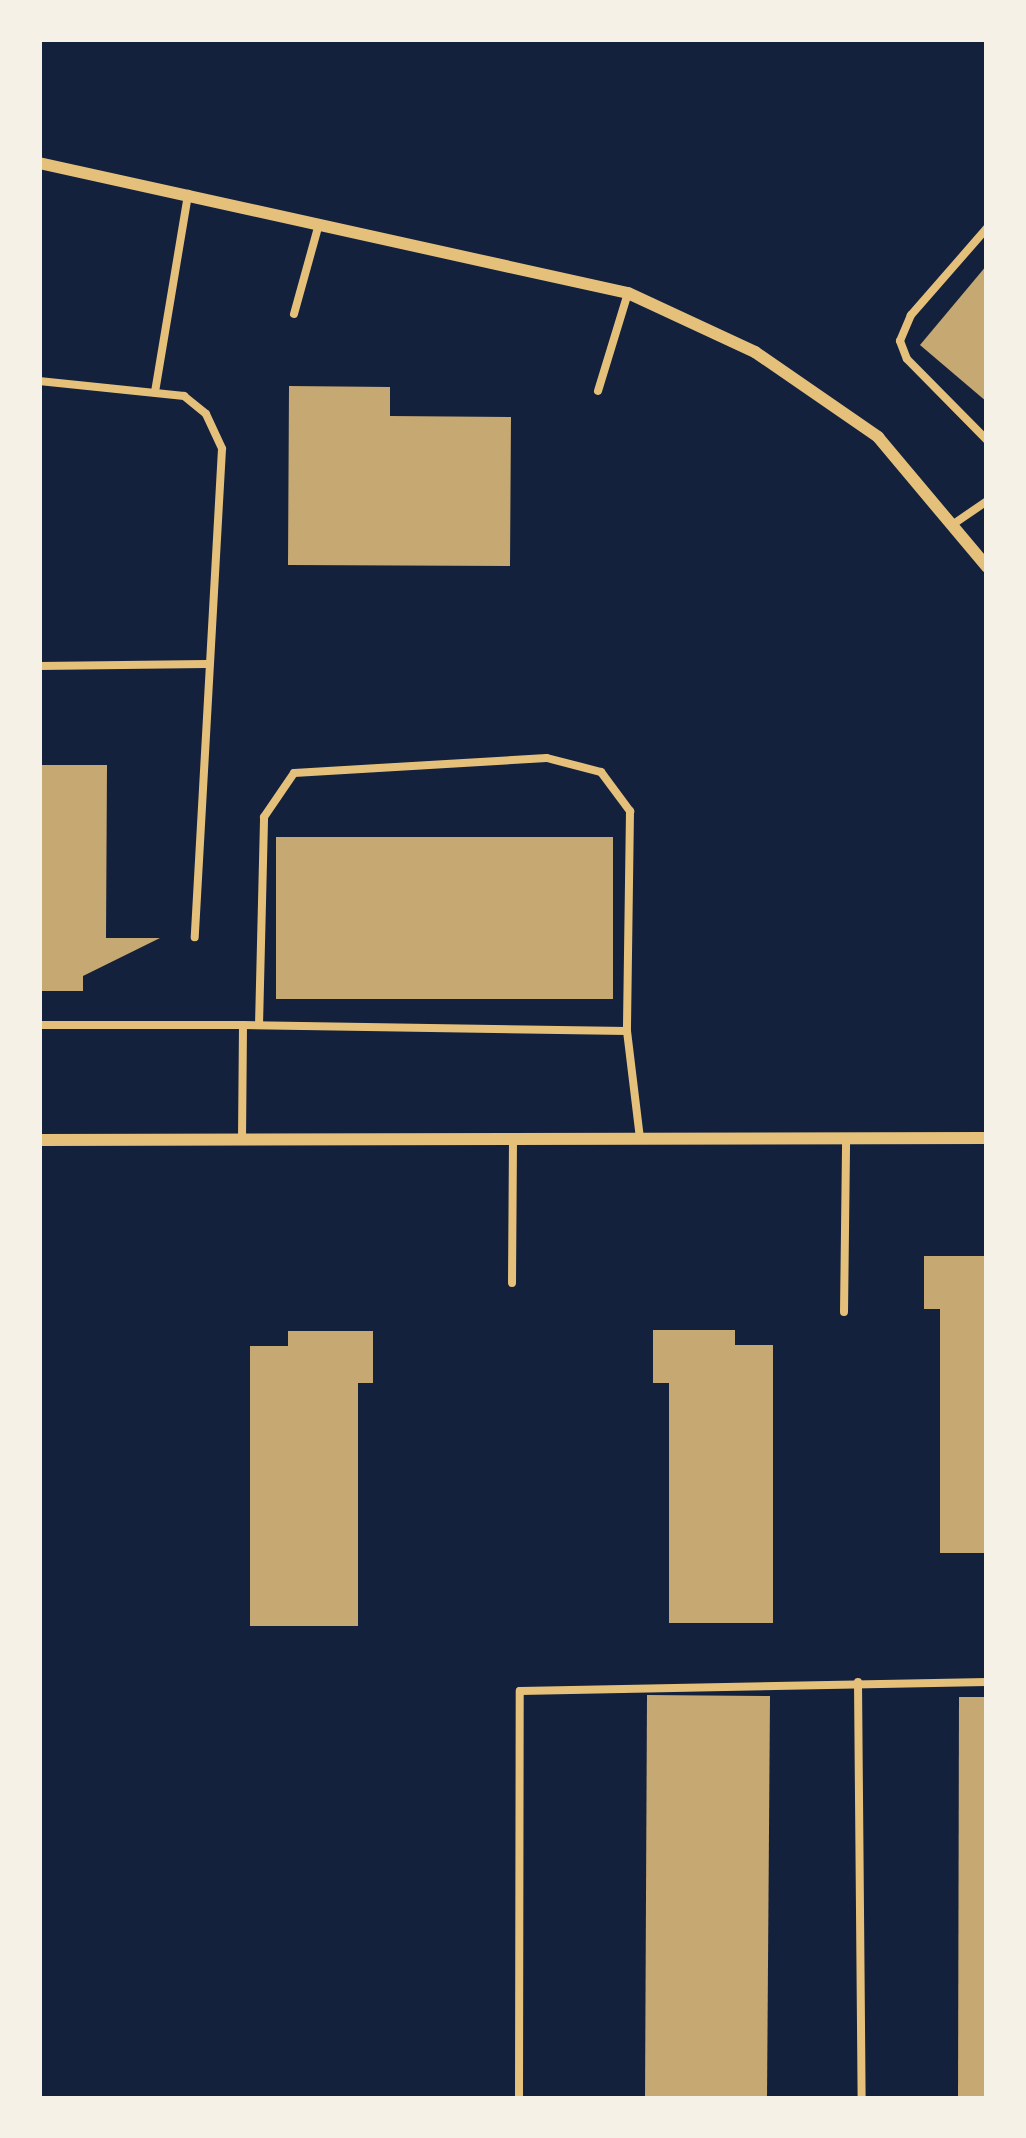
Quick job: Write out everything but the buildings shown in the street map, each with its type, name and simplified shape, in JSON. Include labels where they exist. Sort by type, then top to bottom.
[{"type":"street","points":[[39,163],[188,192],[628,293],[755,352],[878,437],[987,567]]},
{"type":"street","points":[[39,1140],[987,1138]]},
{"type":"lane","points":[[155,392],[188,192]]},
{"type":"lane","points":[[294,314],[320,222]]},
{"type":"lane","points":[[987,228],[911,315],[899,341],[907,359],[987,440]]},
{"type":"lane","points":[[598,391],[628,293]]},
{"type":"lane","points":[[39,381],[184,396],[206,414],[222,449],[195,937]]},
{"type":"lane","points":[[952,525],[987,501]]},
{"type":"lane","points":[[39,666],[207,664]]},
{"type":"lane","points":[[259,1025],[264,817],[294,773],[547,758],[601,772],[630,811],[628,1031],[640,1139]]},
{"type":"lane","points":[[39,1024],[628,1031]]},
{"type":"lane","points":[[242,1140],[243,1025]]},
{"type":"lane","points":[[844,1312],[846,1138]]},
{"type":"lane","points":[[512,1283],[513,1139]]},
{"type":"lane","points":[[858,1682],[862,2099]]},
{"type":"lane","points":[[519,2099],[520,1691],[987,1682]]}]
